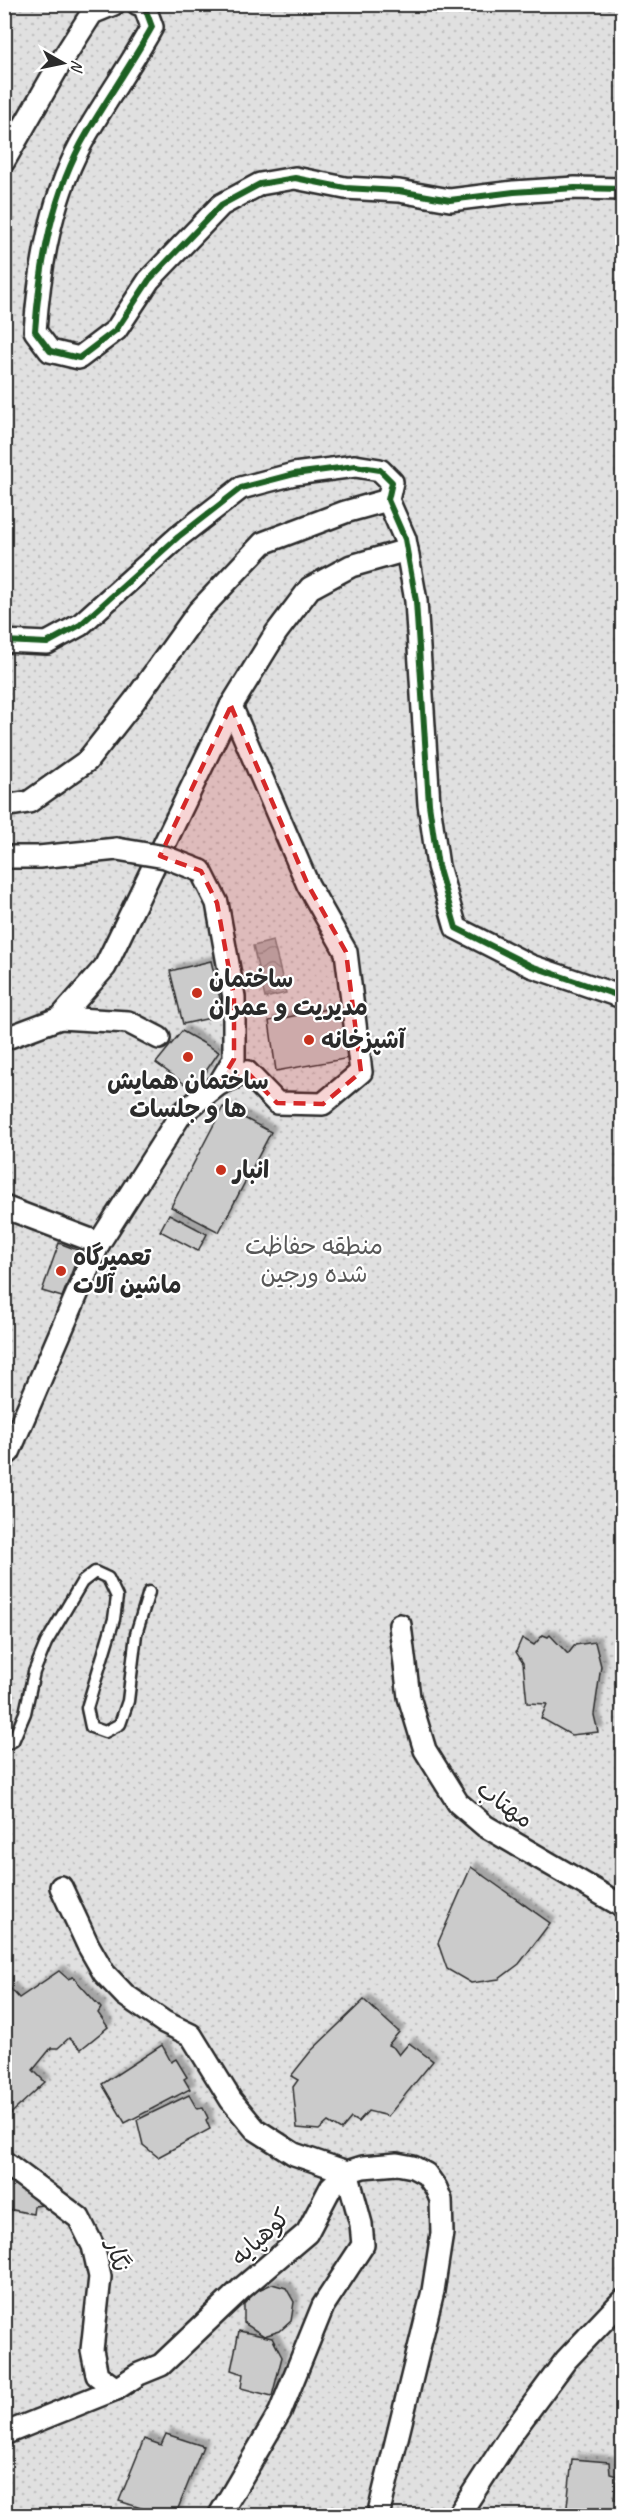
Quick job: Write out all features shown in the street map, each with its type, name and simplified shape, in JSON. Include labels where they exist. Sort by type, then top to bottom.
[{"type":"street","points":[[4,160],[92,13],[114,4]]},
{"type":"street","points":[[138,4],[144,5],[152,27],[86,134],[60,193],[39,280],[35,331],[50,351],[79,358],[117,330],[149,280],[220,206],[260,184],[295,178],[345,188],[399,191],[450,200],[574,188],[622,189]]},
{"type":"street","points":[[4,641],[47,643],[80,625],[178,537],[241,488],[294,474],[355,466],[380,470],[392,482],[388,500],[405,539],[416,601],[429,804],[438,866],[456,928],[531,966],[622,997]]},
{"type":"street","points":[[4,806],[29,802],[87,761],[135,700],[198,612],[262,543],[345,512],[388,500]]},
{"type":"street","points":[[60,1018],[105,968],[231,706],[276,633],[310,588],[351,566],[407,550]]},
{"type":"street","points":[[4,1456],[9,1452],[99,1243],[181,1114],[219,1084],[247,1072],[277,1103],[323,1104],[361,1072],[346,951],[308,885],[231,706]]},
{"type":"street","points":[[4,856],[39,857],[117,849],[165,856],[201,871],[217,903],[234,997],[234,1059],[219,1084]]},
{"type":"street","points":[[4,1040],[60,1018],[128,1022],[159,1038]]},
{"type":"street","points":[[4,1207],[99,1243]]},
{"type":"street","name":"مهتاب","points":[[400,1625],[409,1697],[425,1750],[458,1803],[485,1826],[622,1906]]},
{"type":"street","points":[[61,1887],[104,1973],[125,1995],[164,2022],[191,2035],[231,2100],[255,2129],[294,2154],[347,2172],[363,2167],[397,2164],[413,2167],[426,2174],[436,2188],[441,2200],[442,2233],[433,2291],[378,2516]]},
{"type":"street","name":"نگار","points":[[4,2162],[79,2218],[93,2246],[99,2277],[92,2350],[97,2375],[116,2389]]},
{"type":"street","points":[[219,2516],[280,2412],[323,2306],[363,2245],[361,2224],[347,2172]]},
{"type":"street","name":"کوهپایه","points":[[4,2434],[116,2389],[139,2374],[161,2365],[241,2289],[308,2233],[331,2187],[347,2172]]},
{"type":"street","points":[[458,2516],[512,2433],[566,2360],[622,2301]]},
{"type":"lane","points":[[4,1745],[13,1741],[25,1713],[34,1672],[46,1643],[82,1582],[95,1572],[108,1578],[117,1597],[114,1619],[87,1708],[91,1727],[105,1732],[120,1724],[128,1701],[136,1634],[149,1592]]},
{"type":"highlighted area","points":[[231,706],[308,885],[346,952],[361,1072],[323,1104],[277,1103],[247,1072],[219,1084],[234,1059],[234,997],[217,903],[201,871],[160,856]]},
{"type":"green space","name":"منطقه حفاظت شده ورجین","points":[[5,5],[622,5],[622,2515],[5,2515]]},
{"type":"water","points":[[273,941],[286,993],[265,998],[253,946]]},
{"type":"building","name":"ساختمان مدیریت و عمران","points":[[211,961],[224,1015],[183,1024],[170,971]]},
{"type":"building","name":"آشپزخانه","points":[[342,1006],[350,1058],[276,1071],[269,1021]]},
{"type":"building","name":"ساختمان همایش ها و جلسات","points":[[182,1031],[219,1052],[193,1090],[156,1063]]},
{"type":"building","name":"انبار","points":[[223,1107],[271,1132],[219,1232],[171,1207]]},
{"type":"building","points":[[169,1214],[207,1234],[198,1251],[160,1231]]},
{"type":"building","name":"تعمیرگاه ماشین آلات","points":[[59,1243],[80,1251],[62,1297],[42,1291]]},
{"type":"building","points":[[543,1635],[548,1637],[550,1635],[568,1654],[575,1645],[595,1642],[601,1666],[594,1715],[598,1732],[571,1735],[541,1718],[547,1704],[527,1703],[523,1663],[516,1652],[522,1638],[534,1645]]},
{"type":"building","points":[[471,1867],[550,1923],[519,1964],[499,1979],[471,1983],[447,1969],[438,1943]]},
{"type":"building","points":[[59,1971],[68,1979],[73,1977],[101,2008],[98,2013],[108,2027],[81,2049],[69,2038],[58,2048],[51,2048],[33,2070],[45,2082],[4,2120],[4,1994],[10,1988],[19,1998]]},
{"type":"building","points":[[364,2000],[399,2032],[388,2045],[394,2048],[399,2055],[409,2043],[433,2061],[388,2116],[368,2111],[358,2122],[351,2118],[341,2130],[328,2122],[319,2130],[297,2128],[293,2087],[298,2080],[291,2076],[311,2051]]},
{"type":"building","points":[[162,2045],[171,2062],[176,2059],[187,2077],[184,2079],[190,2089],[125,2123],[102,2084]]},
{"type":"building","points":[[189,2095],[197,2109],[203,2108],[210,2129],[158,2157],[143,2145],[137,2120]]},
{"type":"building","points":[[4,2173],[50,2201],[34,2206],[33,2214],[8,2209],[4,2233]]},
{"type":"building","points":[[272,2284],[286,2288],[294,2302],[291,2321],[280,2331],[264,2336],[244,2323],[244,2304],[256,2291]]},
{"type":"building","points":[[239,2331],[272,2338],[282,2357],[272,2396],[241,2388],[243,2374],[231,2370]]},
{"type":"building","points":[[166,2434],[203,2446],[175,2516],[166,2516],[119,2501],[144,2439],[161,2445]]},
{"type":"building","points":[[572,2459],[609,2462],[610,2474],[617,2476],[614,2499],[622,2500],[622,2516],[566,2516]]},
{"type":"cycle path","points":[[138,4],[144,5],[152,27],[87,133],[56,204],[44,254],[35,331],[50,351],[79,358],[116,330],[149,280],[221,205],[260,184],[295,178],[345,188],[399,191],[450,200],[514,192],[575,188],[622,189]]},
{"type":"cycle path","points":[[4,641],[47,643],[80,625],[178,537],[241,488],[294,474],[355,466],[380,470],[392,482],[388,500],[405,539],[416,601],[429,804],[438,866],[456,928],[531,966],[622,997]]},
{"type":"place","name":"ساختمان مدیریت و عمران","points":[[197,993]]},
{"type":"place","name":"آشپزخانه","points":[[309,1040]]},
{"type":"place","name":"ساختمان همایش ها و جلسات","points":[[188,1057]]},
{"type":"place","name":"انبار","points":[[221,1170]]},
{"type":"place","name":"تعمیرگاه ماشین آلات","points":[[61,1271]]}]
